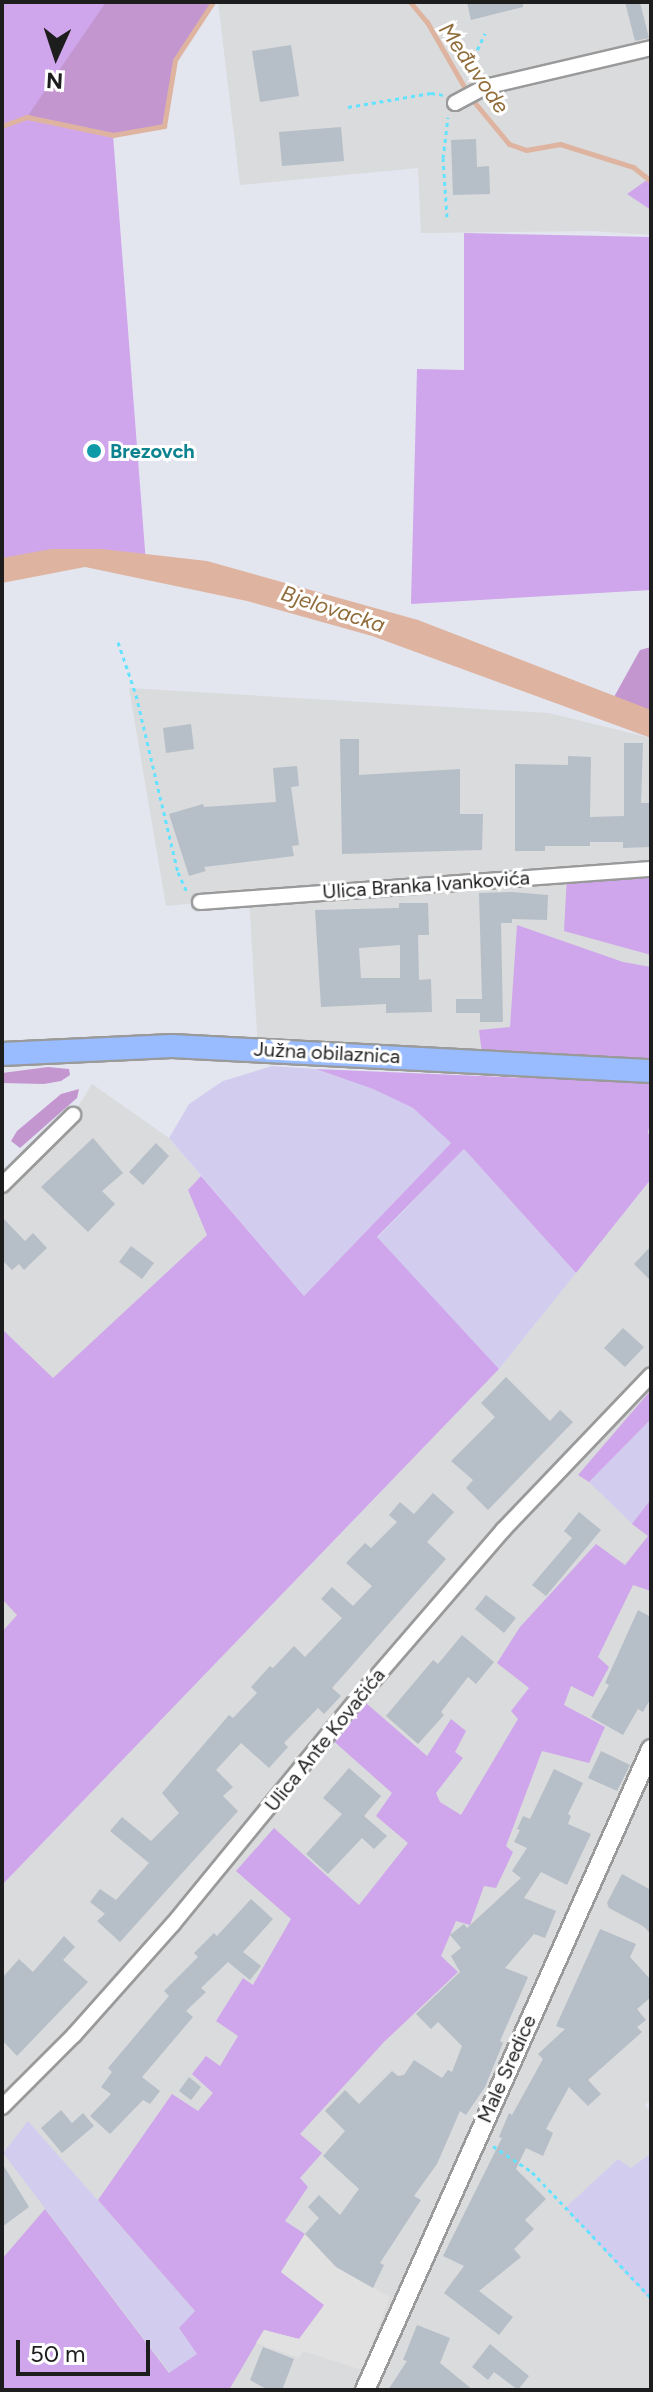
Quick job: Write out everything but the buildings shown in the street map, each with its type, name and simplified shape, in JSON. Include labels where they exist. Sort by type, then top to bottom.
[{"type":"main road","name":"Južna obilaznica","points":[[2,1054],[172,1046],[651,1071]]},
{"type":"street","points":[[459,100],[485,87],[651,48]]},
{"type":"street","name":"Ulica Branka Ivankovića","points":[[200,902],[651,869]]},
{"type":"street","points":[[2,1185],[73,1115]]},
{"type":"street","name":"Ulica Ante Kovačića","points":[[2,2107],[74,2035],[173,1924],[359,1697],[503,1530],[651,1375]]},
{"type":"street","name":"Male Sredice","points":[[365,2390],[651,1749]]},
{"type":"path","points":[[485,33],[474,57],[477,77],[485,87]]},
{"type":"path","points":[[348,107],[431,93],[459,100],[446,121],[443,158],[447,217]]},
{"type":"path","points":[[118,642],[136,695],[178,872],[190,898],[200,902]]},
{"type":"path","points":[[478,2136],[532,2172],[651,2298]]},
{"type":"shaded area","points":[[2,2],[213,2],[175,60],[164,126],[113,135],[146,563],[2,569]]},
{"type":"shaded area","points":[[106,2],[213,2],[175,60],[164,126],[113,135],[27,117]]},
{"type":"shaded area","points":[[218,2],[651,2],[651,235],[592,231],[421,233],[418,168],[240,185]]},
{"type":"shaded area","points":[[651,177],[651,210],[627,194]]},
{"type":"shaded area","points":[[464,233],[651,237],[651,590],[411,604],[417,369],[464,370]]},
{"type":"shaded area","points":[[651,647],[651,723],[609,706],[640,650]]},
{"type":"shaded area","points":[[129,688],[549,713],[651,738],[651,1071],[258,1049],[249,898],[166,906]]},
{"type":"shaded area","points":[[651,868],[651,955],[564,931],[567,875]]},
{"type":"shaded area","points":[[517,925],[623,962],[651,967],[651,1118],[648,1133],[651,1135],[651,1179],[576,1273],[464,1149],[377,1237],[499,1369],[2,1885],[2,1632],[17,1615],[2,1599],[2,1329],[53,1378],[207,1235],[188,1190],[201,1176],[304,1296],[451,1143],[413,1108],[373,1089],[316,1069],[526,1078],[538,1075],[483,1061],[479,1030],[510,1027]]},
{"type":"shaded area","points":[[272,1066],[316,1069],[373,1089],[413,1108],[451,1143],[304,1296],[169,1138],[189,1104],[223,1081]]},
{"type":"shaded area","points":[[48,1067],[69,1069],[70,1075],[61,1081],[44,1084],[2,1083],[2,1073]]},
{"type":"shaded area","points":[[92,1084],[169,1138],[201,1176],[188,1190],[208,1234],[53,1379],[2,1329],[2,1185],[73,1115]]},
{"type":"shaded area","points":[[79,1089],[77,1098],[20,1148],[11,1141],[17,1131],[61,1094]]},
{"type":"shaded area","points":[[464,1149],[576,1273],[499,1369],[377,1238]]},
{"type":"shaded area","points":[[651,1179],[651,2099],[645,2105],[651,2113],[651,2153],[631,2168],[631,2277],[651,2301],[651,2390],[2,2390],[2,1885],[499,1369]]},
{"type":"shaded area","points":[[651,1390],[651,1419],[589,1482],[578,1475]]},
{"type":"shaded area","points":[[651,1419],[651,1499],[632,1524],[589,1482]]},
{"type":"shaded area","points":[[651,1499],[651,1591],[633,1585],[598,1657],[609,1667],[593,1697],[571,1686],[564,1705],[605,1727],[589,1763],[542,1751],[506,1846],[513,1852],[496,1888],[484,1886],[470,1925],[456,1921],[441,1956],[458,1972],[384,2042],[300,2134],[322,2153],[300,2178],[308,2187],[285,2221],[305,2234],[281,2272],[325,2305],[299,2339],[264,2330],[229,2390],[2,2390],[2,2259],[45,2209],[169,2373],[197,2354],[179,2328],[195,2311],[98,2200],[172,2094],[198,2111],[213,2093],[192,2074],[206,2056],[220,2066],[238,2036],[216,2021],[243,1978],[253,1985],[291,1919],[236,1871],[274,1828],[359,1905],[408,1843],[376,1816],[392,1793],[329,1737],[359,1697],[427,1756],[451,1719],[466,1731],[455,1752],[463,1758],[436,1793],[440,1802],[461,1815],[518,1719],[511,1711],[529,1688],[497,1663],[520,1627],[596,1544],[625,1565],[648,1536],[632,1524]]},
{"type":"shaded area","points":[[2,1592],[22,1611],[2,1632]]},
{"type":"shaded area","points":[[28,2121],[195,2311],[197,2354],[170,2373],[3,2153]]},
{"type":"shaded area","points":[[651,2153],[651,2301],[565,2208],[618,2159],[631,2168]]},
{"type":"shaded area","points":[[305,2234],[336,2267],[390,2297],[362,2370],[303,2351],[299,2358],[256,2343],[264,2330],[299,2339],[324,2305],[281,2272]]},
{"type":"water","name":"Bjelovacka","points":[[51,549],[102,549],[207,561],[418,620],[651,710],[651,738],[372,636],[247,601],[85,567],[2,583],[2,558]]},
{"type":"waterway","name":"Međuvode","points":[[2,126],[27,117],[113,135],[164,126],[175,60],[213,2]]},
{"type":"waterway","name":"Međuvode","points":[[410,2],[427,22],[470,97],[509,144],[526,150],[560,144],[633,167],[651,181]]},
{"type":"place","name":"Brezovch","points":[[94,451]]}]
